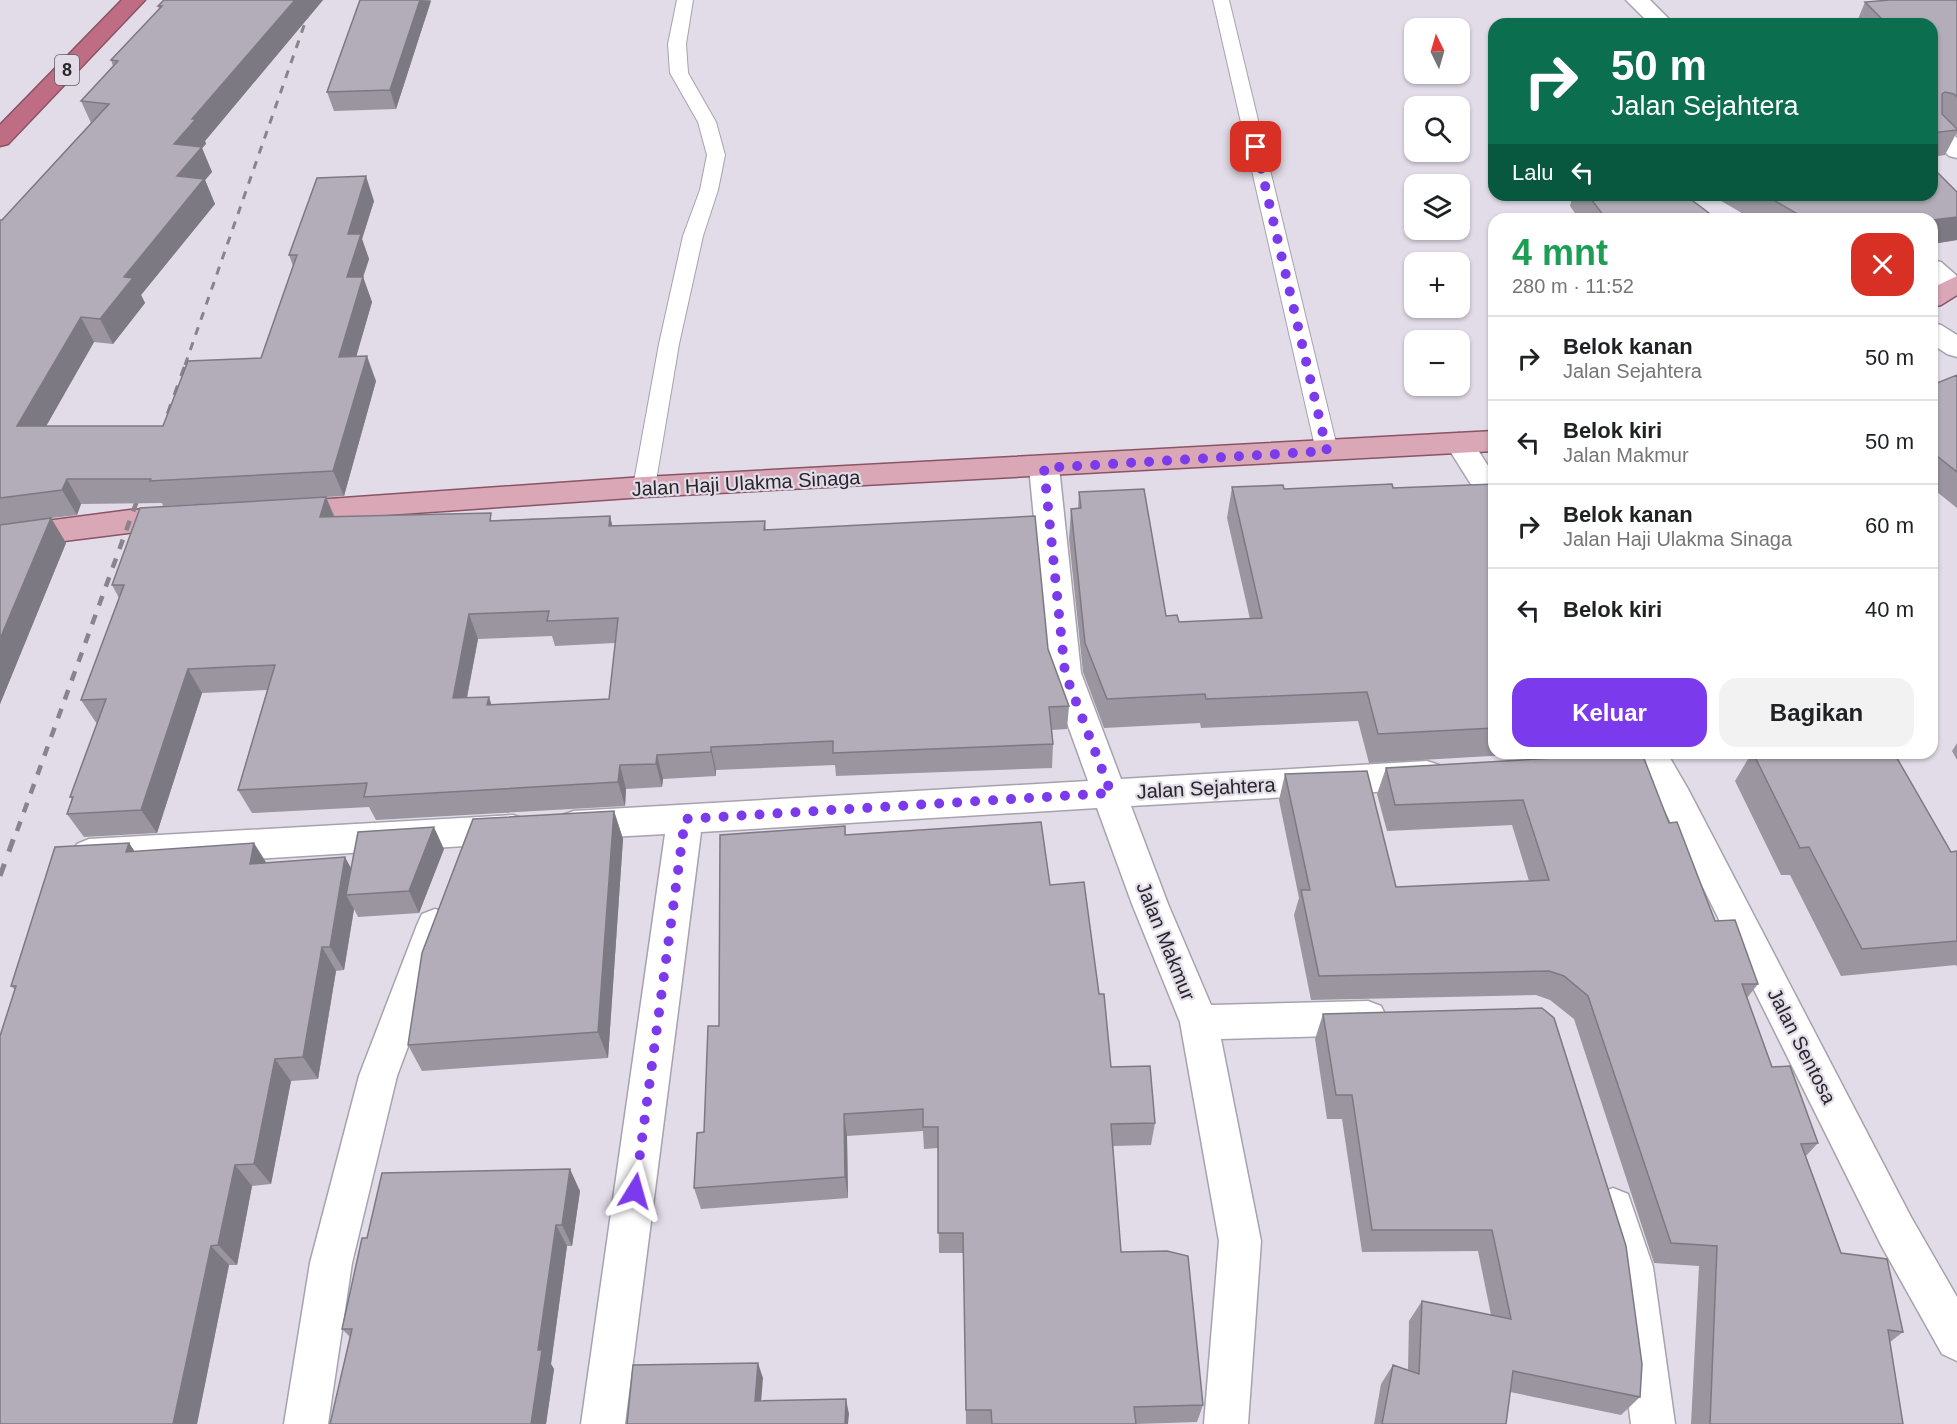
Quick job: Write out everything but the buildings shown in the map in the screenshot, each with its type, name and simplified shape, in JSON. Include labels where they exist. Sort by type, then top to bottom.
[{"type":"highway","name":"8","points":[[0,139],[134,0]]},
{"type":"main road","name":"Jalan Haji Ulakma Sinaga","points":[[260,514],[644,488],[1044,468],[1488,441]]},
{"type":"main road","points":[[0,538],[130,521],[213,516]]},
{"type":"street","points":[[1637,0],[1656,18]]},
{"type":"street","points":[[1938,132],[1957,151]]},
{"type":"street","points":[[1938,277],[1947,290]]},
{"type":"street","points":[[1938,335],[1957,348]]},
{"type":"street","points":[[1460,443],[1488,488]]},
{"type":"street","name":"Jalan Makmur","points":[[1044,468],[1065,673],[1150,904],[1198,1023],[1240,1241],[1226,1424]]},
{"type":"street","points":[[1571,766],[1633,759]]},
{"type":"street","name":"Jalan Sentosa","points":[[1652,759],[1676,799],[1896,1231],[1957,1340]]},
{"type":"street","name":"Jalan Sejahtera","points":[[75,855],[458,864],[685,819],[1453,773]]},
{"type":"street","points":[[603,1424],[685,819]]},
{"type":"street","points":[[306,1424],[331,1263],[378,1076],[458,864]]},
{"type":"street","points":[[1198,1023],[1408,1017]]},
{"type":"street","points":[[1604,1178],[1632,1267],[1653,1424]]},
{"type":"lane","points":[[644,488],[669,344],[693,236],[709,190],[716,155],[707,122],[679,73],[677,44],[685,0]]},
{"type":"lane","points":[[1221,0],[1327,451]]},
{"type":"railway","points":[[185,365],[313,0]]},
{"type":"railway","points":[[168,414],[186,364]]},
{"type":"railway","points":[[17,831],[142,487]]},
{"type":"railway","points":[[0,876],[17,829]]},
{"type":"route","points":[[635,1191],[685,819],[1111,793],[1065,673],[1044,468],[1327,451],[1256,147]]}]
